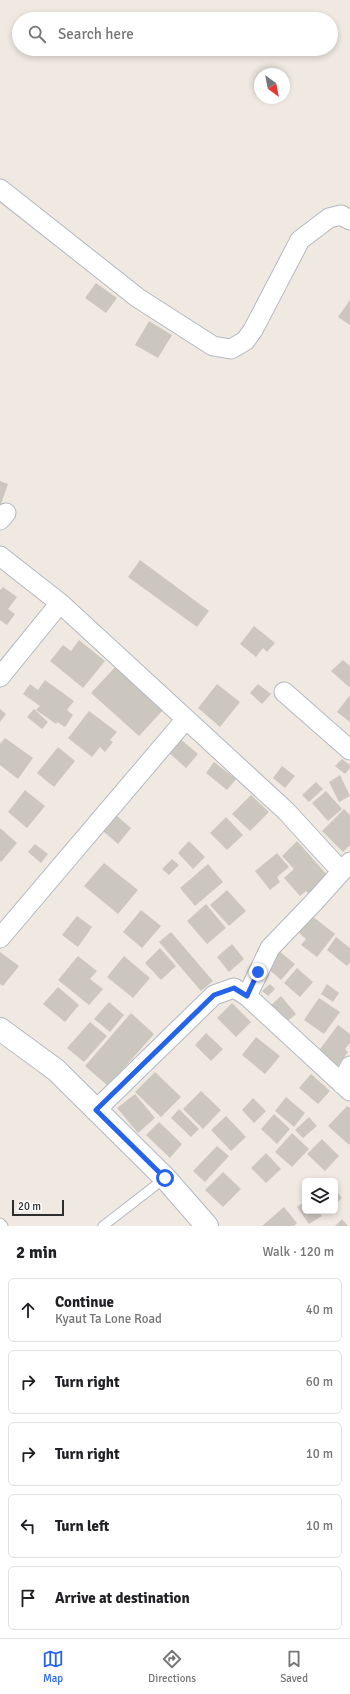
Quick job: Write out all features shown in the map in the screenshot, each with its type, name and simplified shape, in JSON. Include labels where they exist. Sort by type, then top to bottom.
[{"type":"main road","points":[[0,1029],[56,1070],[165,1178],[207,1226]]},
{"type":"street","points":[[0,189],[138,298],[213,346],[231,349],[245,341],[253,330],[300,240],[329,218],[341,215],[350,220]]},
{"type":"street","points":[[0,556],[60,603],[346,866],[270,948],[247,996]]},
{"type":"street","points":[[0,677],[60,603]]},
{"type":"street","points":[[284,692],[350,750]]},
{"type":"street","points":[[0,938],[186,719]]},
{"type":"street","points":[[96,1110],[214,995],[234,988],[247,996],[346,1087]]},
{"type":"street","points":[[346,1087],[350,1066]]},
{"type":"lane","points":[[103,1226],[165,1178]]},
{"type":"lane","points":[[0,1223],[3,1226]]},
{"type":"building","points":[[96,283],[117,298],[106,313],[85,298]]},
{"type":"building","points":[[350,300],[350,325],[338,317]]},
{"type":"building","points":[[149,321],[172,335],[158,358],[135,345]]},
{"type":"building","points":[[0,481],[8,484],[0,507]]},
{"type":"building","points":[[140,560],[209,611],[197,627],[128,577]]},
{"type":"building","points":[[3,587],[17,597],[8,609],[15,614],[7,625],[0,620],[0,590]]},
{"type":"building","points":[[254,626],[275,643],[267,652],[263,648],[256,657],[240,644]]},
{"type":"building","points":[[79,640],[105,661],[83,688],[50,661],[63,645],[71,651]]},
{"type":"building","points":[[343,660],[350,666],[349,687],[331,671]]},
{"type":"building","points":[[117,665],[165,708],[139,736],[91,693]]},
{"type":"building","points":[[45,680],[74,701],[67,710],[73,715],[65,727],[57,722],[56,724],[36,710],[40,706],[23,694],[30,684],[38,690]]},
{"type":"building","points":[[217,684],[240,702],[220,727],[198,708]]},
{"type":"building","points":[[258,684],[271,694],[262,704],[250,693]]},
{"type":"building","points":[[350,695],[350,722],[337,712]]},
{"type":"building","points":[[0,709],[6,714],[0,722]]},
{"type":"building","points":[[34,709],[48,722],[42,729],[27,717]]},
{"type":"building","points":[[89,711],[117,732],[110,740],[113,742],[105,752],[100,747],[92,757],[68,738]]},
{"type":"building","points":[[178,737],[198,754],[186,768],[166,750]]},
{"type":"building","points":[[5,738],[33,758],[18,779],[0,765],[0,744]]},
{"type":"building","points":[[58,747],[75,761],[54,787],[37,773]]},
{"type":"building","points":[[342,759],[350,765],[350,768],[345,774],[335,766]]},
{"type":"building","points":[[214,762],[236,779],[227,790],[206,773]]},
{"type":"building","points":[[282,766],[295,776],[285,788],[273,778]]},
{"type":"building","points":[[340,775],[350,796],[339,802],[329,782]]},
{"type":"building","points":[[316,782],[323,789],[309,802],[302,795]]},
{"type":"building","points":[[25,790],[45,806],[27,828],[8,812]]},
{"type":"building","points":[[326,791],[342,809],[328,821],[312,803]]},
{"type":"building","points":[[251,795],[269,812],[250,831],[232,814]]},
{"type":"building","points":[[344,809],[350,815],[350,845],[343,852],[322,831]]},
{"type":"building","points":[[116,815],[131,828],[118,844],[103,831]]},
{"type":"building","points":[[226,817],[243,835],[227,850],[210,833]]},
{"type":"building","points":[[0,828],[17,843],[1,862],[0,861]]},
{"type":"building","points":[[189,841],[205,857],[193,869],[178,853]]},
{"type":"building","points":[[297,841],[328,876],[308,893],[306,891],[300,896],[284,878],[294,869],[282,856]]},
{"type":"building","points":[[35,844],[48,854],[41,863],[28,852]]},
{"type":"building","points":[[277,853],[289,867],[277,877],[280,882],[270,890],[255,871]]},
{"type":"building","points":[[172,859],[179,865],[169,875],[162,869]]},
{"type":"building","points":[[104,863],[138,890],[118,914],[84,886]]},
{"type":"building","points":[[208,864],[223,882],[195,906],[180,888]]},
{"type":"building","points":[[227,890],[246,911],[229,926],[210,905]]},
{"type":"building","points":[[206,904],[226,928],[207,944],[187,921]]},
{"type":"building","points":[[141,910],[161,926],[142,948],[123,932]]},
{"type":"building","points":[[77,916],[92,927],[78,947],[62,935]]},
{"type":"building","points":[[312,916],[335,934],[317,957],[301,945],[306,939],[299,933]]},
{"type":"building","points":[[171,932],[213,981],[201,991],[159,942]]},
{"type":"building","points":[[336,937],[350,948],[350,962],[347,966],[327,950]]},
{"type":"building","points":[[232,944],[244,959],[229,972],[217,957]]},
{"type":"building","points":[[160,948],[176,966],[161,980],[145,963]]},
{"type":"building","points":[[279,951],[295,964],[281,980],[266,967]]},
{"type":"building","points":[[0,952],[19,966],[3,986],[0,984]]},
{"type":"building","points":[[78,956],[97,971],[90,979],[103,989],[89,1005],[58,980]]},
{"type":"building","points":[[124,956],[150,978],[133,998],[107,977]]},
{"type":"building","points":[[297,968],[313,982],[300,997],[284,983]]},
{"type":"building","points":[[270,984],[275,989],[268,996],[262,991]]},
{"type":"building","points":[[327,984],[339,993],[333,1002],[321,994]]},
{"type":"building","points":[[58,987],[79,1005],[65,1022],[43,1004]]},
{"type":"building","points":[[281,996],[296,1014],[284,1024],[270,1006]]},
{"type":"building","points":[[319,998],[340,1012],[324,1034],[304,1020]]},
{"type":"building","points":[[109,1002],[124,1015],[110,1032],[94,1019]]},
{"type":"building","points":[[232,1003],[251,1022],[236,1037],[217,1018]]},
{"type":"building","points":[[131,1013],[154,1034],[108,1086],[85,1066]]},
{"type":"building","points":[[90,1022],[107,1036],[84,1062],[67,1048]]},
{"type":"building","points":[[338,1025],[350,1034],[350,1043],[345,1049],[348,1052],[337,1067],[317,1053]]},
{"type":"building","points":[[206,1033],[223,1049],[211,1061],[195,1045]]},
{"type":"building","points":[[256,1037],[280,1056],[265,1074],[242,1055]]},
{"type":"building","points":[[155,1072],[181,1097],[161,1117],[135,1092]]},
{"type":"building","points":[[311,1074],[330,1091],[318,1104],[299,1088]]},
{"type":"building","points":[[201,1091],[221,1110],[203,1129],[183,1109]]},
{"type":"building","points":[[135,1094],[155,1118],[138,1133],[117,1108]]},
{"type":"building","points":[[286,1097],[305,1113],[294,1127],[275,1111]]},
{"type":"building","points":[[253,1098],[266,1111],[254,1123],[242,1110]]},
{"type":"building","points":[[347,1106],[350,1108],[349,1145],[328,1126]]},
{"type":"building","points":[[179,1109],[199,1129],[191,1137],[171,1118]]},
{"type":"building","points":[[274,1114],[290,1129],[277,1144],[261,1129]]},
{"type":"building","points":[[226,1116],[246,1137],[231,1151],[211,1130]]},
{"type":"building","points":[[309,1117],[317,1126],[303,1138],[295,1130]]},
{"type":"building","points":[[159,1122],[182,1144],[170,1158],[146,1135]]},
{"type":"building","points":[[292,1133],[309,1149],[292,1167],[275,1152]]},
{"type":"building","points":[[322,1139],[339,1156],[325,1171],[307,1154]]},
{"type":"building","points":[[217,1146],[229,1156],[205,1182],[193,1171]]},
{"type":"building","points":[[266,1153],[281,1169],[266,1183],[251,1168]]},
{"type":"building","points":[[223,1172],[241,1189],[223,1207],[205,1190]]},
{"type":"building","points":[[338,1193],[342,1198],[338,1201]]},
{"type":"building","points":[[302,1203],[302,1214],[320,1214],[322,1216],[309,1224],[297,1207]]},
{"type":"building","points":[[284,1207],[297,1223],[294,1226],[262,1226]]},
{"type":"building","points":[[342,1219],[348,1226],[335,1226]]},
{"type":"route","points":[[165,1178],[96,1110],[214,995],[234,988],[247,996],[258,972]]}]
